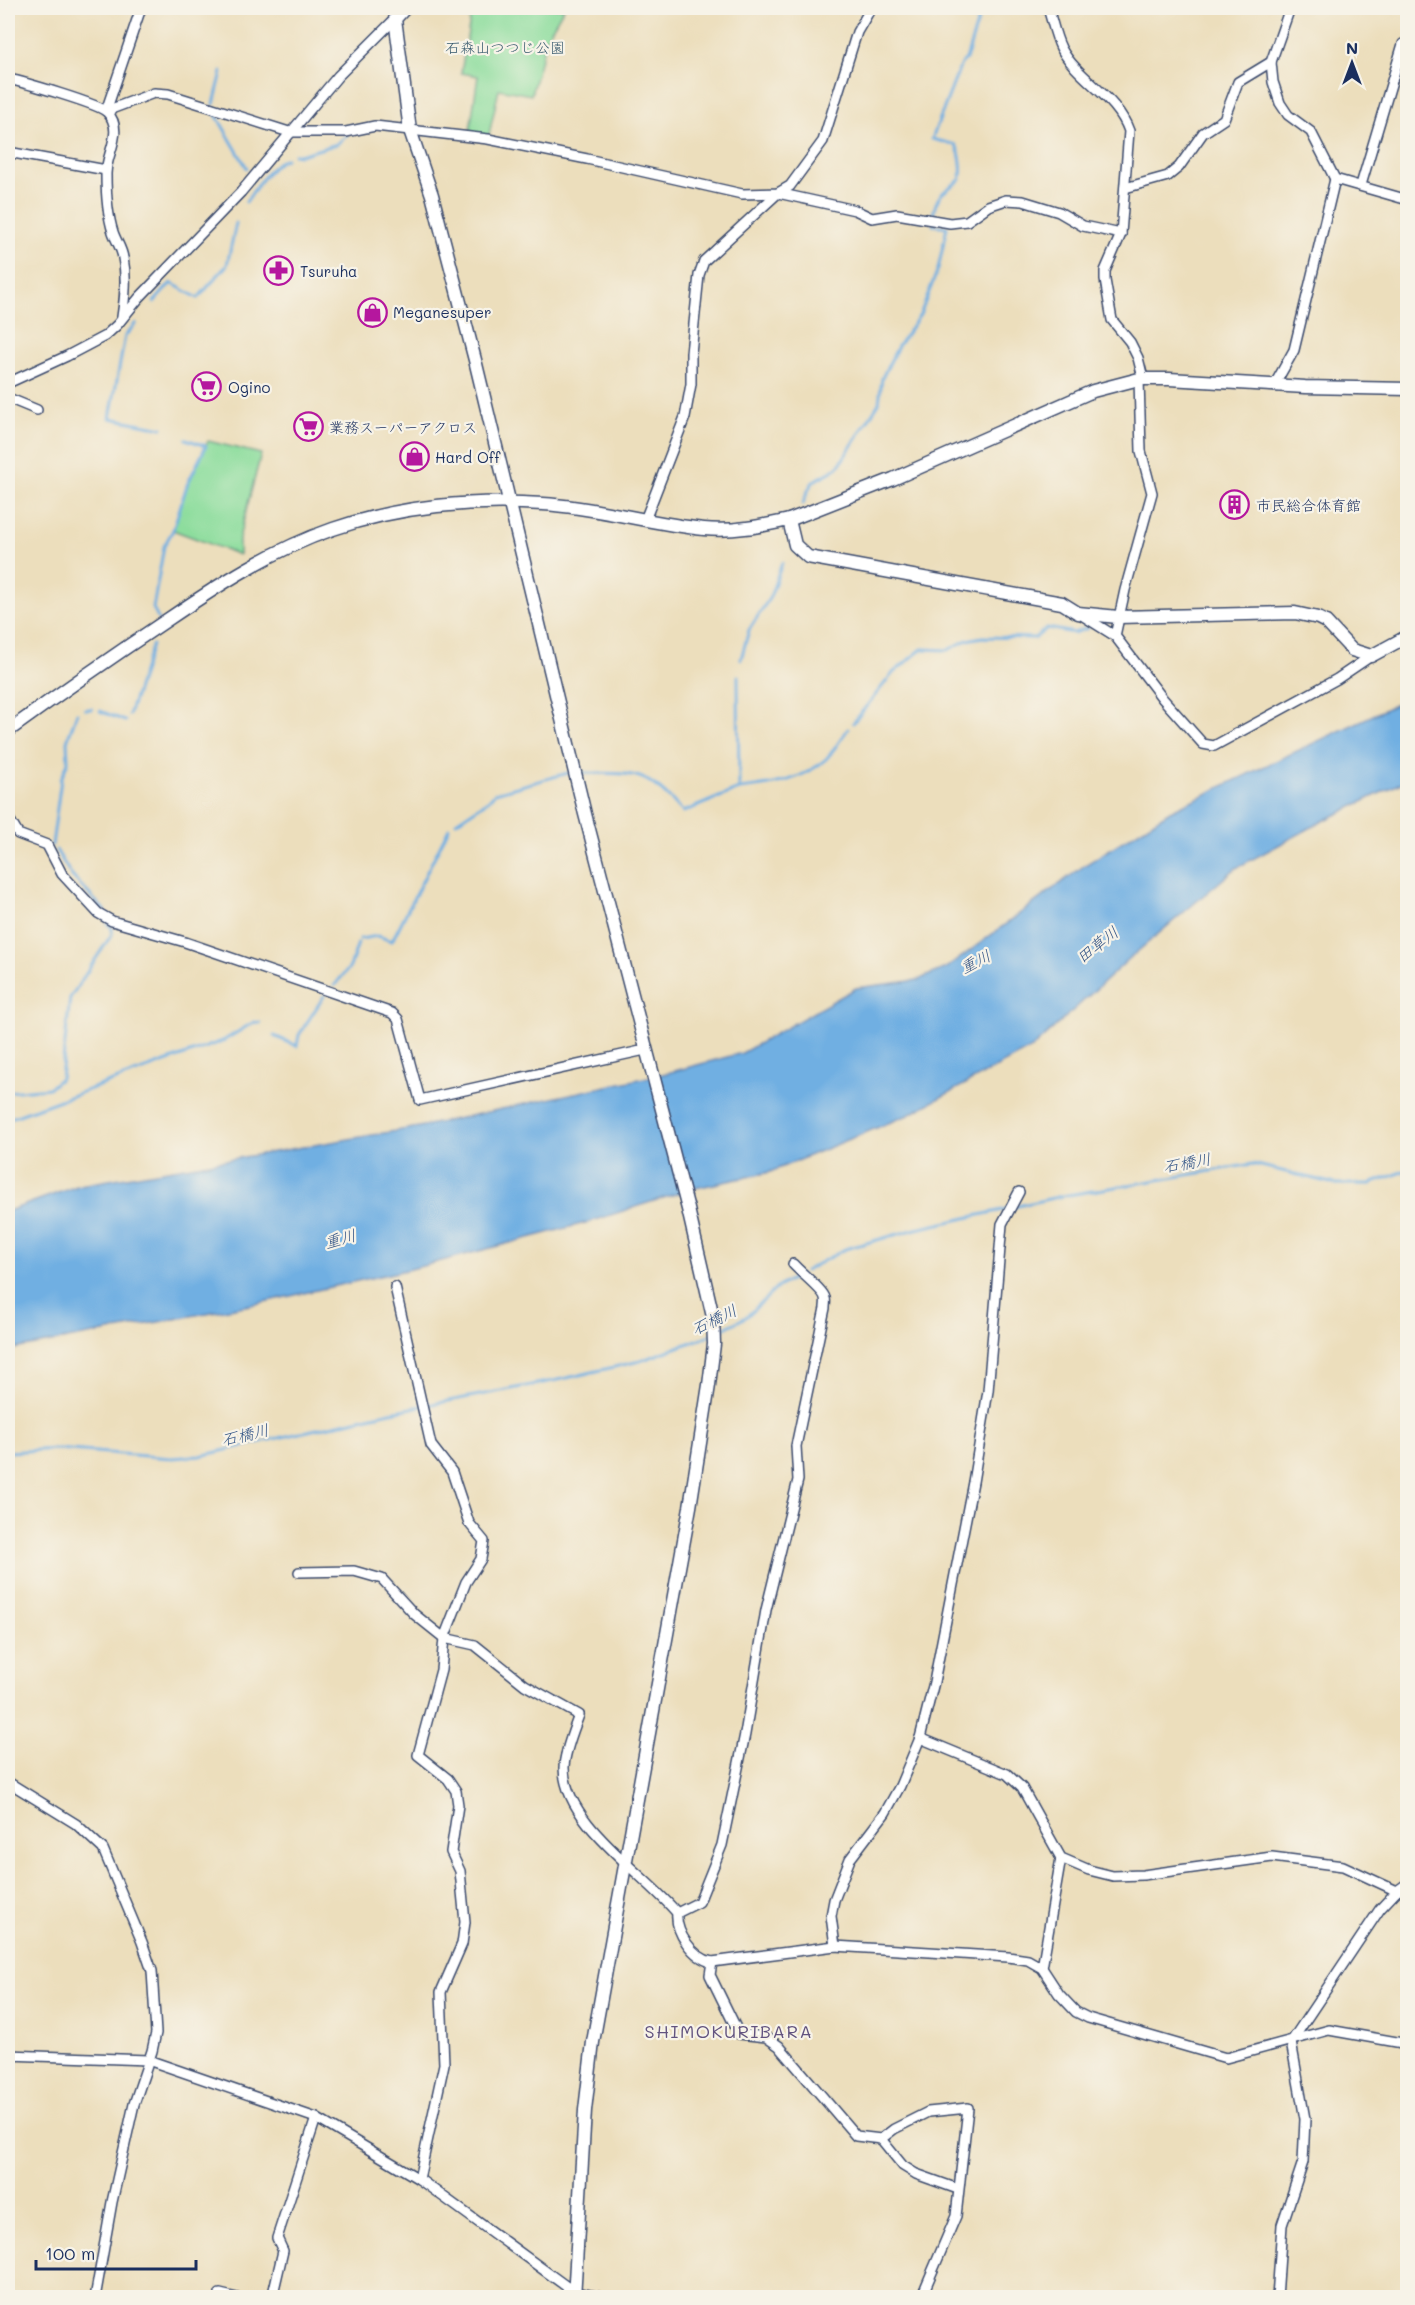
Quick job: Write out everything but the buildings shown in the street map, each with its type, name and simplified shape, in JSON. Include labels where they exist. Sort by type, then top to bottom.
[{"type":"street","points":[[106,111],[141,8]]},
{"type":"street","points":[[8,383],[68,356],[105,336],[241,192],[338,76],[405,8]]},
{"type":"street","points":[[645,520],[685,417],[691,384],[691,354],[699,275],[704,261],[778,193],[790,186],[823,141],[857,32],[871,8]]},
{"type":"street","points":[[1048,8],[1061,48],[1124,116],[1129,131],[1121,234],[1105,271],[1105,280],[1112,320],[1130,342],[1138,358],[1142,374],[1139,379],[1141,451],[1152,493],[1118,616],[1115,636]]},
{"type":"street","points":[[1275,384],[1294,350],[1335,179],[1311,132],[1288,115],[1280,103],[1273,82],[1271,62],[1290,8]]},
{"type":"street","points":[[395,19],[410,130],[432,195],[475,360],[645,1050],[688,1209],[713,1317],[714,1344],[690,1507],[593,2042],[585,2110],[574,2295]]},
{"type":"street","points":[[1360,185],[1403,44],[1407,45]]},
{"type":"street","points":[[1125,188],[1168,176],[1179,167],[1203,133],[1224,119],[1238,82],[1271,62]]},
{"type":"street","points":[[8,79],[55,92],[106,111],[114,123],[115,133],[106,170],[106,208],[123,255],[126,281],[121,319]]},
{"type":"street","points":[[106,111],[154,93],[168,94],[289,132],[346,132],[375,126],[488,139],[741,194],[778,193],[855,210],[872,218],[897,214],[950,223],[967,221],[988,206],[1006,200],[1023,201],[1059,212],[1083,226],[1121,234]]},
{"type":"street","points":[[8,152],[106,170]]},
{"type":"street","points":[[1335,179],[1407,200]]},
{"type":"street","points":[[8,731],[126,647],[236,574],[279,551],[332,529],[392,513],[442,506],[552,505],[706,530],[738,529],[789,520],[893,480],[1093,390],[1139,379],[1407,389]]},
{"type":"street","points":[[8,398],[37,410]]},
{"type":"street","points":[[789,520],[795,545],[808,557],[1062,603],[1115,636],[1163,699],[1203,744],[1214,746],[1337,679],[1371,656],[1407,636]]},
{"type":"street","points":[[1078,613],[1118,616],[1295,614],[1318,618],[1326,622],[1352,650],[1371,656]]},
{"type":"street","points":[[8,817],[18,834],[47,845],[62,874],[98,913],[112,921],[185,942],[392,1013],[398,1018],[420,1100],[645,1050]]},
{"type":"street","points":[[835,1946],[832,1908],[846,1869],[850,1859],[885,1814],[900,1786],[920,1738],[934,1682],[973,1482],[987,1391],[1002,1224],[1018,1192]]},
{"type":"street","points":[[677,1913],[699,1902],[722,1845],[745,1734],[766,1610],[798,1480],[796,1446],[825,1308],[825,1298],[820,1289],[793,1264]]},
{"type":"street","points":[[395,1287],[431,1445],[452,1472],[469,1523],[484,1541],[481,1559],[466,1582],[444,1638],[441,1670],[418,1755],[448,1779],[456,1791],[458,1805],[451,1852],[460,1870],[465,1922],[462,1944],[441,1992],[444,2064],[419,2179]]},
{"type":"street","points":[[299,1572],[354,1570],[382,1579],[414,1614],[444,1638],[475,1645],[525,1685],[579,1714],[564,1766],[568,1792],[585,1821],[626,1864],[662,1895],[677,1913],[676,1924],[681,1936],[704,1960],[712,1962],[835,1946],[1008,1957],[1028,1960],[1042,1968],[1059,1994],[1076,2012],[1088,2018],[1226,2058],[1329,2030],[1407,2044]]},
{"type":"street","points":[[920,1738],[1006,1774],[1022,1788],[1061,1858],[1089,1870],[1113,1876],[1143,1875],[1272,1857],[1343,1866],[1396,1890]]},
{"type":"street","points":[[8,1782],[76,1824],[103,1848],[152,1971],[156,2033],[134,2103],[112,2202],[95,2298]]},
{"type":"street","points":[[1042,1968],[1061,1858]]},
{"type":"street","points":[[1277,2298],[1282,2225],[1303,2162],[1305,2119],[1291,2042],[1380,1909],[1396,1890],[1407,1884]]},
{"type":"street","points":[[712,1962],[710,1975],[739,2034],[766,2037],[779,2046],[856,2136],[881,2139],[903,2166],[916,2174],[958,2189]]},
{"type":"street","points":[[8,2055],[148,2060],[316,2118],[419,2179],[574,2295],[605,2298]]},
{"type":"street","points":[[881,2139],[894,2129],[928,2112],[968,2108],[956,2216],[921,2298]]},
{"type":"street","points":[[272,2298],[283,2251],[277,2238],[316,2118]]},
{"type":"street","points":[[220,2298],[220,2294],[237,2298]]},
{"type":"green space","name":"石森山つつじ公園","points":[[458,8],[564,8],[547,37],[531,95],[499,89],[488,139],[469,137],[478,76],[461,73],[470,20]]},
{"type":"green space","points":[[208,441],[261,454],[239,538],[239,555],[173,530],[187,485]]},
{"type":"water","points":[[1407,699],[1407,780],[1323,821],[1236,868],[1131,957],[1032,1048],[908,1115],[770,1172],[691,1189],[589,1222],[415,1268],[255,1304],[8,1350],[8,1211],[80,1185],[419,1127],[667,1073],[742,1053],[856,988],[918,980],[948,967],[1085,865],[1170,811]]},
{"type":"waterway","points":[[933,215],[939,197],[960,180],[961,167],[956,145],[932,139],[961,64],[966,59],[982,8]]},
{"type":"waterway","points":[[214,104],[222,72]]},
{"type":"waterway","points":[[215,113],[247,168]]},
{"type":"waterway","points":[[294,154],[300,155],[337,144],[347,135]]},
{"type":"waterway","points":[[246,202],[270,170],[286,159]]},
{"type":"waterway","points":[[154,302],[171,283],[198,298],[227,265],[236,223]]},
{"type":"waterway","points":[[803,504],[813,483],[838,467],[879,403],[882,378],[898,346],[920,315],[938,269],[947,227],[933,225]]},
{"type":"waterway","points":[[136,323],[125,336],[110,418],[162,428]]},
{"type":"waterway","points":[[158,619],[153,608],[164,546],[173,530],[187,485],[206,446],[186,439]]},
{"type":"waterway","points":[[741,659],[749,630],[770,597],[782,563]]},
{"type":"waterway","points":[[853,723],[893,673],[922,649],[948,650],[967,640],[982,637],[1035,638],[1047,628],[1074,633],[1088,628]]},
{"type":"waterway","points":[[129,715],[152,645]]},
{"type":"waterway","points":[[583,773],[617,773],[639,777],[658,788],[683,812],[739,789],[738,676]]},
{"type":"waterway","points":[[85,709],[92,709]]},
{"type":"waterway","points":[[100,711],[125,721]]},
{"type":"waterway","points":[[52,845],[61,779],[68,762],[67,741],[77,713]]},
{"type":"waterway","points":[[739,789],[774,784],[807,773],[826,759],[848,729]]},
{"type":"waterway","points":[[456,822],[489,800],[495,793],[568,773]]},
{"type":"waterway","points":[[360,939],[378,936],[392,941],[449,828]]},
{"type":"waterway","points":[[56,850],[72,876],[105,911]]},
{"type":"waterway","points":[[8,1092],[49,1088],[61,1078],[70,998],[112,934],[112,928],[108,924]]},
{"type":"waterway","points":[[334,986],[350,967],[358,943]]},
{"type":"waterway","points":[[274,1036],[297,1046],[299,1035],[324,996]]},
{"type":"waterway","points":[[8,1119],[223,1041],[254,1022],[260,1023]]},
{"type":"waterway","name":"石橋川","points":[[1013,1207],[1062,1196],[1253,1164],[1335,1184],[1370,1184],[1408,1170]]},
{"type":"waterway","name":"石橋川","points":[[805,1271],[845,1249],[916,1229],[1007,1209]]},
{"type":"waterway","name":"石橋川","points":[[717,1332],[746,1317],[778,1287],[799,1275]]},
{"type":"waterway","name":"石橋川","points":[[8,1452],[57,1449],[171,1458],[200,1456],[386,1413],[558,1380],[640,1361],[711,1335]]},
{"type":"place","name":"Tsuruha","points":[[279,271]]},
{"type":"place","name":"Meganesuper","points":[[372,312]]},
{"type":"place","name":"Ogino","points":[[207,387]]},
{"type":"place","name":"業務スーパーアクロス","points":[[308,427]]},
{"type":"place","name":"Hard Off","points":[[414,457]]},
{"type":"place","name":"市民総合体育館","points":[[1235,505]]},
{"type":"district","name":"SHIMOKURIBARA","points":[[729,2031]]},
{"type":"water label","name":"田草川","points":[[1097,944]]},
{"type":"water label","name":"重川","points":[[975,961]]},
{"type":"water label","name":"重川","points":[[340,1238]]}]
